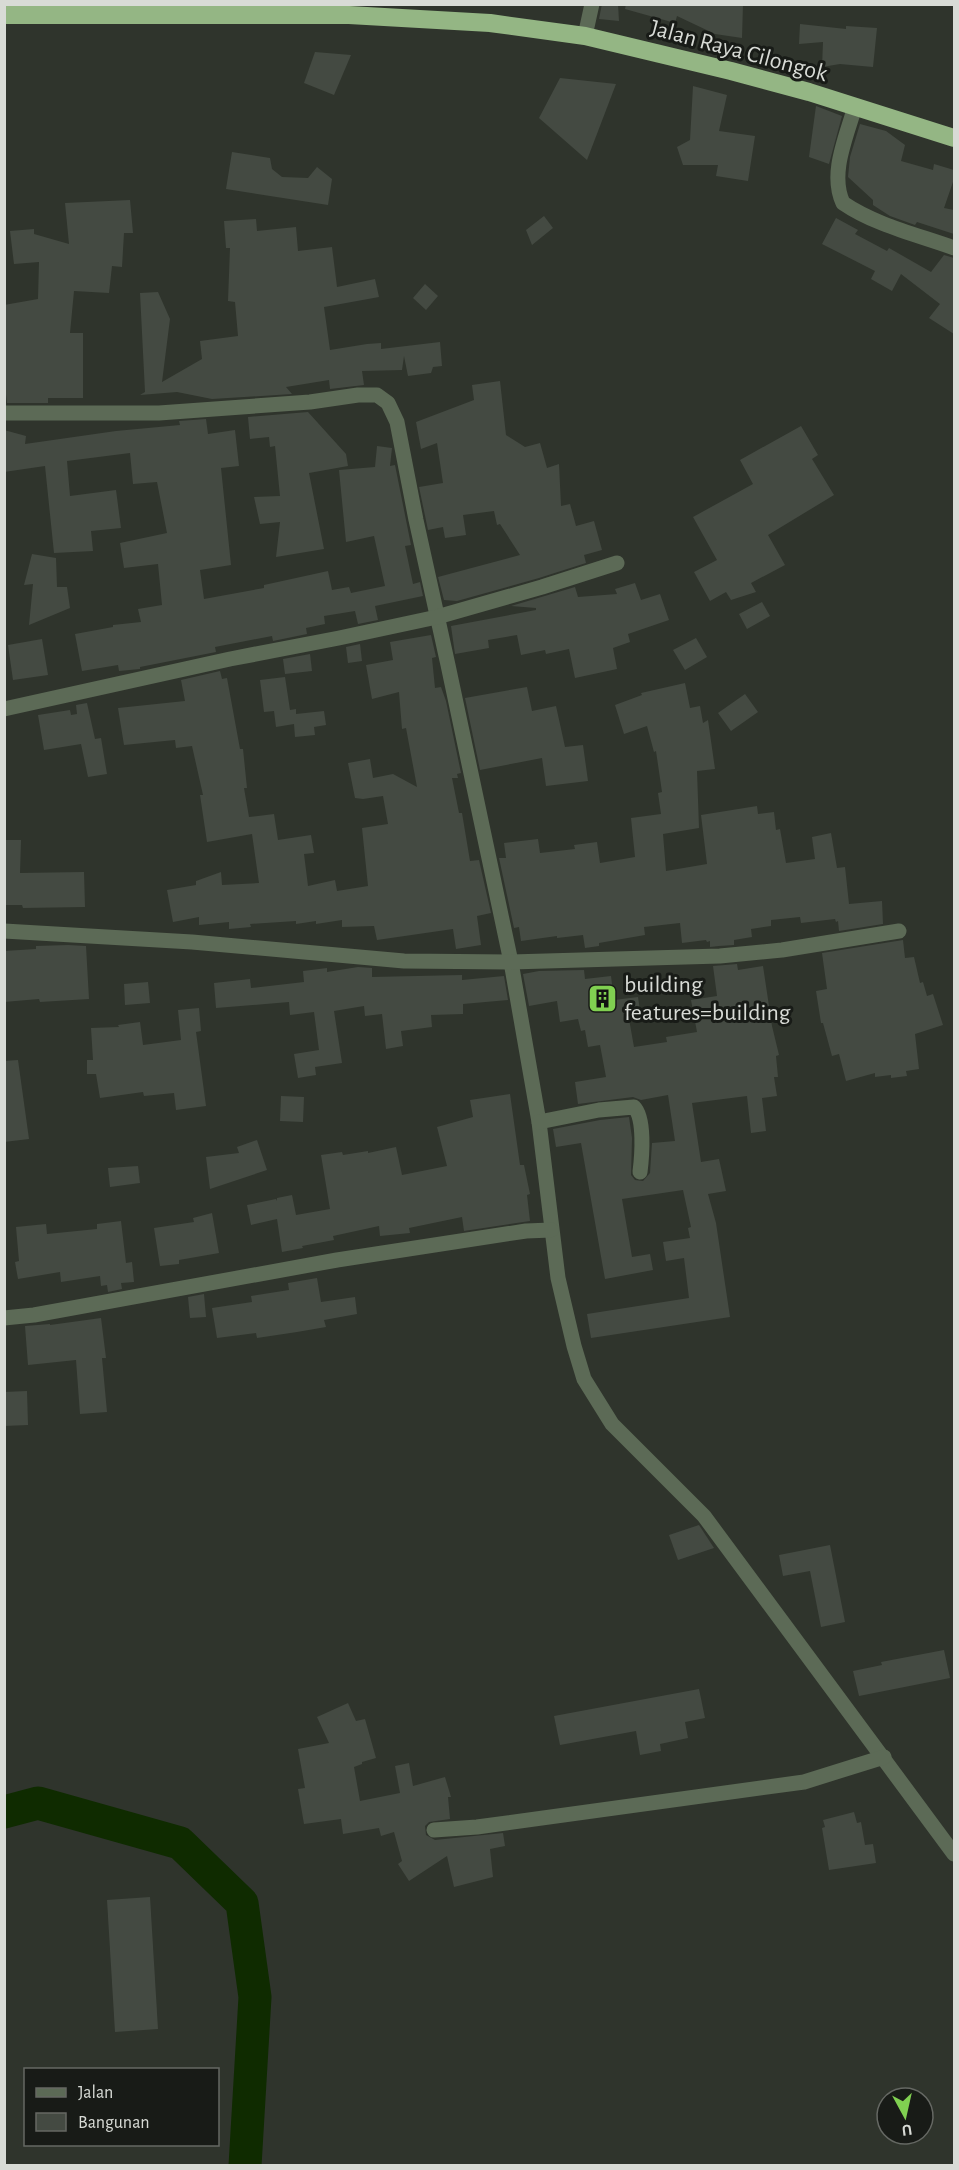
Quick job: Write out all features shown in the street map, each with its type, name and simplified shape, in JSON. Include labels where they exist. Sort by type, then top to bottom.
[{"type":"highway","name":"Jalan Raya Cilongok","points":[[4,15],[350,10],[490,23],[585,36],[731,71],[855,106],[954,138]]},
{"type":"street","points":[[585,36],[592,4]]},
{"type":"street","points":[[855,106],[838,171],[837,184],[843,203],[863,214],[954,248]]},
{"type":"street","points":[[4,413],[159,413],[377,395],[388,403],[397,422],[511,962],[539,1122],[558,1278],[584,1379],[612,1424],[704,1516],[954,1854]]},
{"type":"street","points":[[4,709],[230,658],[437,617],[617,563]]},
{"type":"street","points":[[4,932],[183,942],[404,961],[511,962],[720,956],[782,950],[899,931]]},
{"type":"street","points":[[539,1122],[599,1110],[634,1107],[639,1114],[642,1146],[640,1172]]},
{"type":"street","points":[[4,1318],[34,1315],[337,1260],[526,1231],[551,1230]]},
{"type":"street","points":[[434,1830],[477,1827],[804,1782],[884,1757]]},
{"type":"building","points":[[602,4],[618,4],[619,21],[599,19]]},
{"type":"building","points":[[626,4],[743,4],[742,38],[715,34],[677,16],[675,23],[625,9]]},
{"type":"building","points":[[800,24],[846,29],[846,26],[877,28],[873,67],[840,64],[822,67],[823,42],[799,44]]},
{"type":"building","points":[[315,52],[351,55],[334,95],[304,83]]},
{"type":"building","points":[[560,78],[616,84],[587,160],[539,118]]},
{"type":"building","points":[[693,86],[727,95],[719,131],[755,136],[748,181],[716,176],[718,165],[683,165],[677,147],[690,140]]},
{"type":"building","points":[[816,106],[842,116],[829,164],[809,157]]},
{"type":"building","points":[[860,124],[886,131],[905,145],[901,161],[933,170],[934,164],[954,170],[954,179],[944,208],[954,210],[954,234],[917,222],[915,225],[890,216],[873,205],[873,200],[848,177],[850,157]]},
{"type":"building","points":[[232,152],[270,158],[272,169],[282,177],[308,178],[317,167],[332,179],[328,205],[226,189]]},
{"type":"building","points":[[130,200],[133,233],[124,233],[122,267],[112,266],[109,293],[74,291],[70,333],[83,333],[83,398],[48,398],[48,403],[7,403],[4,378],[4,305],[38,299],[39,262],[14,264],[10,231],[34,229],[34,234],[69,244],[65,203]]},
{"type":"building","points":[[544,216],[553,228],[532,245],[526,230]]},
{"type":"building","points":[[836,218],[858,230],[855,234],[887,251],[889,248],[931,272],[944,255],[954,258],[954,334],[929,318],[940,304],[901,274],[892,291],[871,279],[875,271],[822,244]]},
{"type":"building","points":[[256,219],[257,231],[296,227],[298,251],[332,247],[337,287],[375,279],[379,297],[324,307],[330,350],[367,344],[381,343],[381,349],[440,342],[442,366],[433,367],[431,373],[408,376],[404,356],[402,370],[362,371],[364,385],[330,389],[329,380],[286,387],[292,394],[212,399],[177,392],[140,395],[145,392],[140,293],[158,292],[170,319],[162,382],[202,359],[200,341],[238,336],[235,302],[228,301],[230,248],[226,248],[224,221]]},
{"type":"building","points":[[425,284],[438,296],[426,310],[413,298]]},
{"type":"building","points":[[500,381],[506,435],[525,447],[540,443],[547,468],[559,464],[561,506],[570,504],[576,526],[594,521],[602,550],[584,555],[586,563],[539,578],[457,601],[444,600],[438,577],[520,555],[500,524],[497,525],[494,511],[463,515],[466,535],[445,538],[443,527],[428,530],[419,487],[443,483],[437,443],[421,449],[416,422],[474,400],[472,385]]},
{"type":"building","points":[[308,412],[346,454],[348,466],[309,473],[324,549],[276,557],[280,522],[260,524],[254,497],[280,496],[275,446],[270,447],[269,437],[250,439],[248,417]]},
{"type":"building","points":[[206,419],[208,434],[235,430],[239,466],[221,468],[231,565],[200,570],[204,599],[264,588],[264,585],[328,571],[332,590],[349,587],[351,593],[385,586],[374,536],[346,542],[339,470],[375,467],[377,446],[392,448],[390,466],[395,465],[411,545],[405,546],[413,584],[420,582],[423,596],[375,606],[378,620],[358,624],[355,611],[324,616],[325,624],[306,628],[307,634],[273,641],[272,636],[215,647],[216,652],[140,667],[140,669],[119,671],[118,665],[82,671],[75,634],[113,627],[113,625],[141,622],[138,609],[162,605],[158,564],[124,568],[120,543],[167,533],[157,482],[133,484],[130,453],[67,461],[70,496],[116,490],[121,528],[91,531],[93,551],[54,553],[45,466],[4,472],[4,430],[26,436],[25,444],[116,431],[180,425],[179,421]]},
{"type":"building","points":[[801,426],[818,455],[812,459],[834,495],[768,535],[785,565],[751,583],[756,592],[731,600],[726,592],[710,601],[694,572],[717,560],[693,517],[753,484],[740,460]]},
{"type":"building","points":[[32,554],[56,558],[57,587],[67,587],[70,608],[29,625],[33,584],[24,585]]},
{"type":"building","points":[[635,583],[641,600],[660,594],[669,620],[628,634],[630,642],[613,648],[617,669],[575,678],[569,649],[546,654],[545,650],[521,655],[517,635],[488,640],[489,648],[455,654],[451,626],[536,610],[536,608],[511,606],[575,587],[578,597],[617,594],[615,589]]},
{"type":"building","points":[[762,602],[770,616],[747,629],[739,614]]},
{"type":"building","points":[[431,635],[436,657],[432,658],[435,688],[441,687],[446,701],[461,773],[457,774],[458,778],[452,778],[459,813],[462,813],[470,861],[479,860],[491,913],[477,916],[481,945],[456,949],[453,929],[377,940],[374,926],[342,927],[342,920],[316,924],[316,921],[296,924],[296,921],[250,924],[251,927],[229,929],[229,922],[199,925],[199,917],[173,922],[167,890],[196,885],[196,881],[221,872],[222,885],[259,883],[252,834],[207,842],[200,795],[203,795],[192,746],[176,748],[175,740],[124,745],[118,708],[185,701],[181,680],[220,671],[222,679],[227,678],[240,749],[243,749],[247,788],[244,788],[249,817],[274,814],[278,840],[311,835],[314,853],[304,854],[308,886],[335,880],[337,891],[368,886],[362,828],[388,824],[383,796],[355,798],[348,763],[370,759],[373,778],[393,774],[417,787],[406,728],[402,729],[399,692],[372,699],[366,665],[393,660],[390,642]]},
{"type":"building","points":[[696,638],[707,657],[685,670],[673,650]]},
{"type":"building","points":[[42,639],[48,675],[13,680],[8,645]]},
{"type":"building","points":[[360,644],[362,661],[348,663],[346,647]]},
{"type":"building","points":[[310,654],[312,671],[285,674],[283,659]]},
{"type":"building","points":[[285,677],[290,710],[296,709],[296,714],[324,711],[326,725],[314,727],[315,735],[295,737],[294,724],[276,727],[274,711],[264,712],[260,680]]},
{"type":"building","points":[[685,683],[690,708],[700,706],[703,723],[708,720],[715,769],[697,771],[699,828],[663,834],[666,871],[707,864],[701,815],[757,806],[758,814],[774,812],[776,830],[780,829],[786,863],[815,859],[812,837],[831,833],[837,868],[845,867],[849,904],[882,901],[883,924],[839,931],[838,921],[836,922],[835,919],[801,923],[800,917],[771,920],[771,926],[751,929],[752,937],[734,940],[734,945],[710,947],[710,941],[706,940],[682,943],[680,923],[644,927],[645,935],[599,943],[599,946],[585,948],[583,935],[521,941],[519,927],[514,928],[499,858],[506,858],[504,843],[538,839],[540,853],[575,849],[574,845],[597,842],[600,863],[635,857],[631,818],[661,814],[658,793],[662,792],[656,751],[654,752],[647,726],[624,734],[615,705],[642,695],[641,693]]},
{"type":"building","points":[[527,687],[532,711],[556,706],[565,747],[583,745],[588,781],[546,786],[542,758],[480,770],[465,698]]},
{"type":"building","points":[[745,694],[758,712],[731,731],[718,713]]},
{"type":"building","points":[[87,703],[95,739],[101,738],[107,774],[88,777],[81,744],[44,750],[38,715],[70,710],[71,715],[77,714],[76,705]]},
{"type":"building","points":[[4,840],[21,840],[20,873],[84,872],[85,907],[23,908],[22,905],[4,905]]},
{"type":"building","points":[[903,940],[905,958],[914,957],[920,983],[923,982],[927,996],[933,994],[943,1025],[915,1034],[919,1069],[906,1071],[907,1076],[875,1077],[875,1073],[846,1081],[839,1054],[832,1056],[823,1023],[821,1023],[816,991],[827,989],[822,953]]},
{"type":"building","points":[[36,946],[86,946],[89,999],[4,1002],[4,951],[36,949]]},
{"type":"building","points":[[737,964],[738,970],[763,966],[779,1055],[776,1056],[778,1077],[774,1077],[777,1096],[762,1098],[766,1131],[751,1133],[747,1096],[692,1103],[701,1162],[719,1159],[726,1191],[708,1194],[716,1223],[730,1317],[591,1338],[587,1314],[689,1298],[684,1258],[666,1261],[663,1242],[690,1238],[688,1228],[691,1227],[683,1190],[622,1199],[632,1257],[650,1254],[653,1270],[605,1279],[581,1143],[556,1147],[553,1129],[629,1117],[632,1138],[631,1175],[635,1180],[643,1181],[650,1173],[652,1143],[675,1141],[668,1095],[641,1100],[633,1097],[578,1104],[575,1082],[606,1077],[600,1045],[588,1047],[585,1030],[581,1031],[578,1019],[560,1022],[557,1001],[529,1006],[523,974],[539,971],[584,970],[585,979],[611,976],[614,1000],[638,997],[641,1017],[629,1019],[634,1047],[667,1042],[666,1037],[697,1032],[691,1000],[717,996],[713,966]]},
{"type":"building","points":[[358,967],[372,968],[372,977],[462,975],[462,980],[504,976],[508,1000],[463,1004],[463,1014],[431,1015],[432,1027],[401,1031],[403,1046],[386,1049],[382,1014],[365,1016],[364,1006],[334,1011],[342,1063],[315,1067],[316,1075],[298,1078],[294,1054],[319,1050],[314,1012],[290,1015],[289,1002],[216,1008],[214,983],[250,979],[251,988],[304,982],[303,971],[327,968],[327,972]]},
{"type":"building","points":[[148,982],[150,1003],[125,1005],[124,984]]},
{"type":"building","points":[[199,1008],[201,1031],[196,1032],[206,1106],[176,1110],[174,1093],[144,1096],[143,1092],[100,1098],[96,1074],[87,1074],[87,1060],[93,1060],[91,1028],[119,1027],[118,1025],[140,1022],[143,1045],[181,1040],[178,1010]]},
{"type":"building","points":[[18,1060],[29,1139],[4,1142],[4,1061]]},
{"type":"building","points":[[510,1094],[520,1165],[524,1165],[530,1194],[527,1195],[530,1221],[464,1231],[462,1217],[409,1228],[410,1233],[380,1236],[379,1226],[333,1236],[334,1240],[282,1252],[277,1219],[251,1225],[247,1205],[276,1199],[277,1201],[277,1198],[292,1195],[296,1215],[330,1209],[321,1155],[342,1152],[343,1155],[368,1151],[368,1153],[396,1147],[402,1175],[447,1166],[437,1127],[473,1117],[470,1100]]},
{"type":"building","points":[[281,1096],[304,1097],[303,1122],[280,1121]]},
{"type":"building","points":[[257,1140],[267,1170],[210,1189],[206,1157],[239,1153],[237,1147]]},
{"type":"building","points":[[138,1166],[140,1183],[110,1187],[108,1168]]},
{"type":"building","points":[[212,1213],[219,1253],[179,1260],[179,1264],[160,1266],[154,1228],[194,1222],[193,1218]]},
{"type":"building","points":[[121,1221],[126,1263],[132,1262],[134,1282],[121,1283],[122,1289],[108,1292],[107,1285],[101,1286],[100,1276],[61,1282],[60,1272],[18,1279],[15,1262],[19,1261],[16,1227],[46,1224],[47,1234],[97,1229],[97,1224]]},
{"type":"building","points":[[317,1278],[321,1302],[355,1297],[357,1314],[324,1320],[326,1327],[297,1332],[257,1338],[256,1333],[217,1338],[212,1308],[252,1302],[251,1296],[289,1290],[288,1283]]},
{"type":"building","points":[[204,1294],[206,1317],[190,1318],[188,1297]]},
{"type":"building","points":[[101,1318],[106,1358],[102,1358],[107,1412],[80,1414],[76,1360],[28,1365],[25,1326]]},
{"type":"building","points":[[27,1391],[28,1425],[4,1426],[4,1392]]},
{"type":"building","points":[[699,1525],[714,1548],[678,1560],[669,1535]]},
{"type":"building","points":[[830,1545],[845,1622],[821,1627],[810,1571],[783,1576],[779,1555]]},
{"type":"building","points":[[944,1650],[950,1678],[859,1696],[853,1671],[882,1665],[881,1662]]},
{"type":"building","points":[[699,1689],[705,1718],[685,1722],[688,1738],[660,1744],[661,1751],[640,1755],[636,1731],[560,1745],[554,1716]]},
{"type":"building","points":[[348,1703],[356,1721],[365,1719],[376,1758],[354,1767],[360,1801],[400,1793],[395,1766],[409,1763],[413,1786],[445,1777],[451,1797],[448,1797],[450,1819],[429,1822],[425,1826],[426,1835],[435,1840],[503,1833],[505,1846],[490,1849],[493,1877],[454,1887],[447,1856],[409,1881],[398,1864],[402,1861],[394,1832],[381,1836],[379,1828],[343,1834],[341,1819],[304,1824],[298,1789],[305,1788],[298,1749],[329,1743],[317,1717]]},
{"type":"building","points":[[854,1812],[857,1823],[861,1822],[865,1845],[873,1844],[876,1863],[829,1870],[822,1828],[825,1827],[823,1820]]},
{"type":"building","points":[[150,1897],[158,2029],[115,2032],[107,1900]]},
{"type":"waterway","points":[[4,1812],[38,1803],[180,1843],[242,1903],[255,1997],[245,2166]]},
{"type":"place","name":"building features=building","points":[[603,998]]}]
